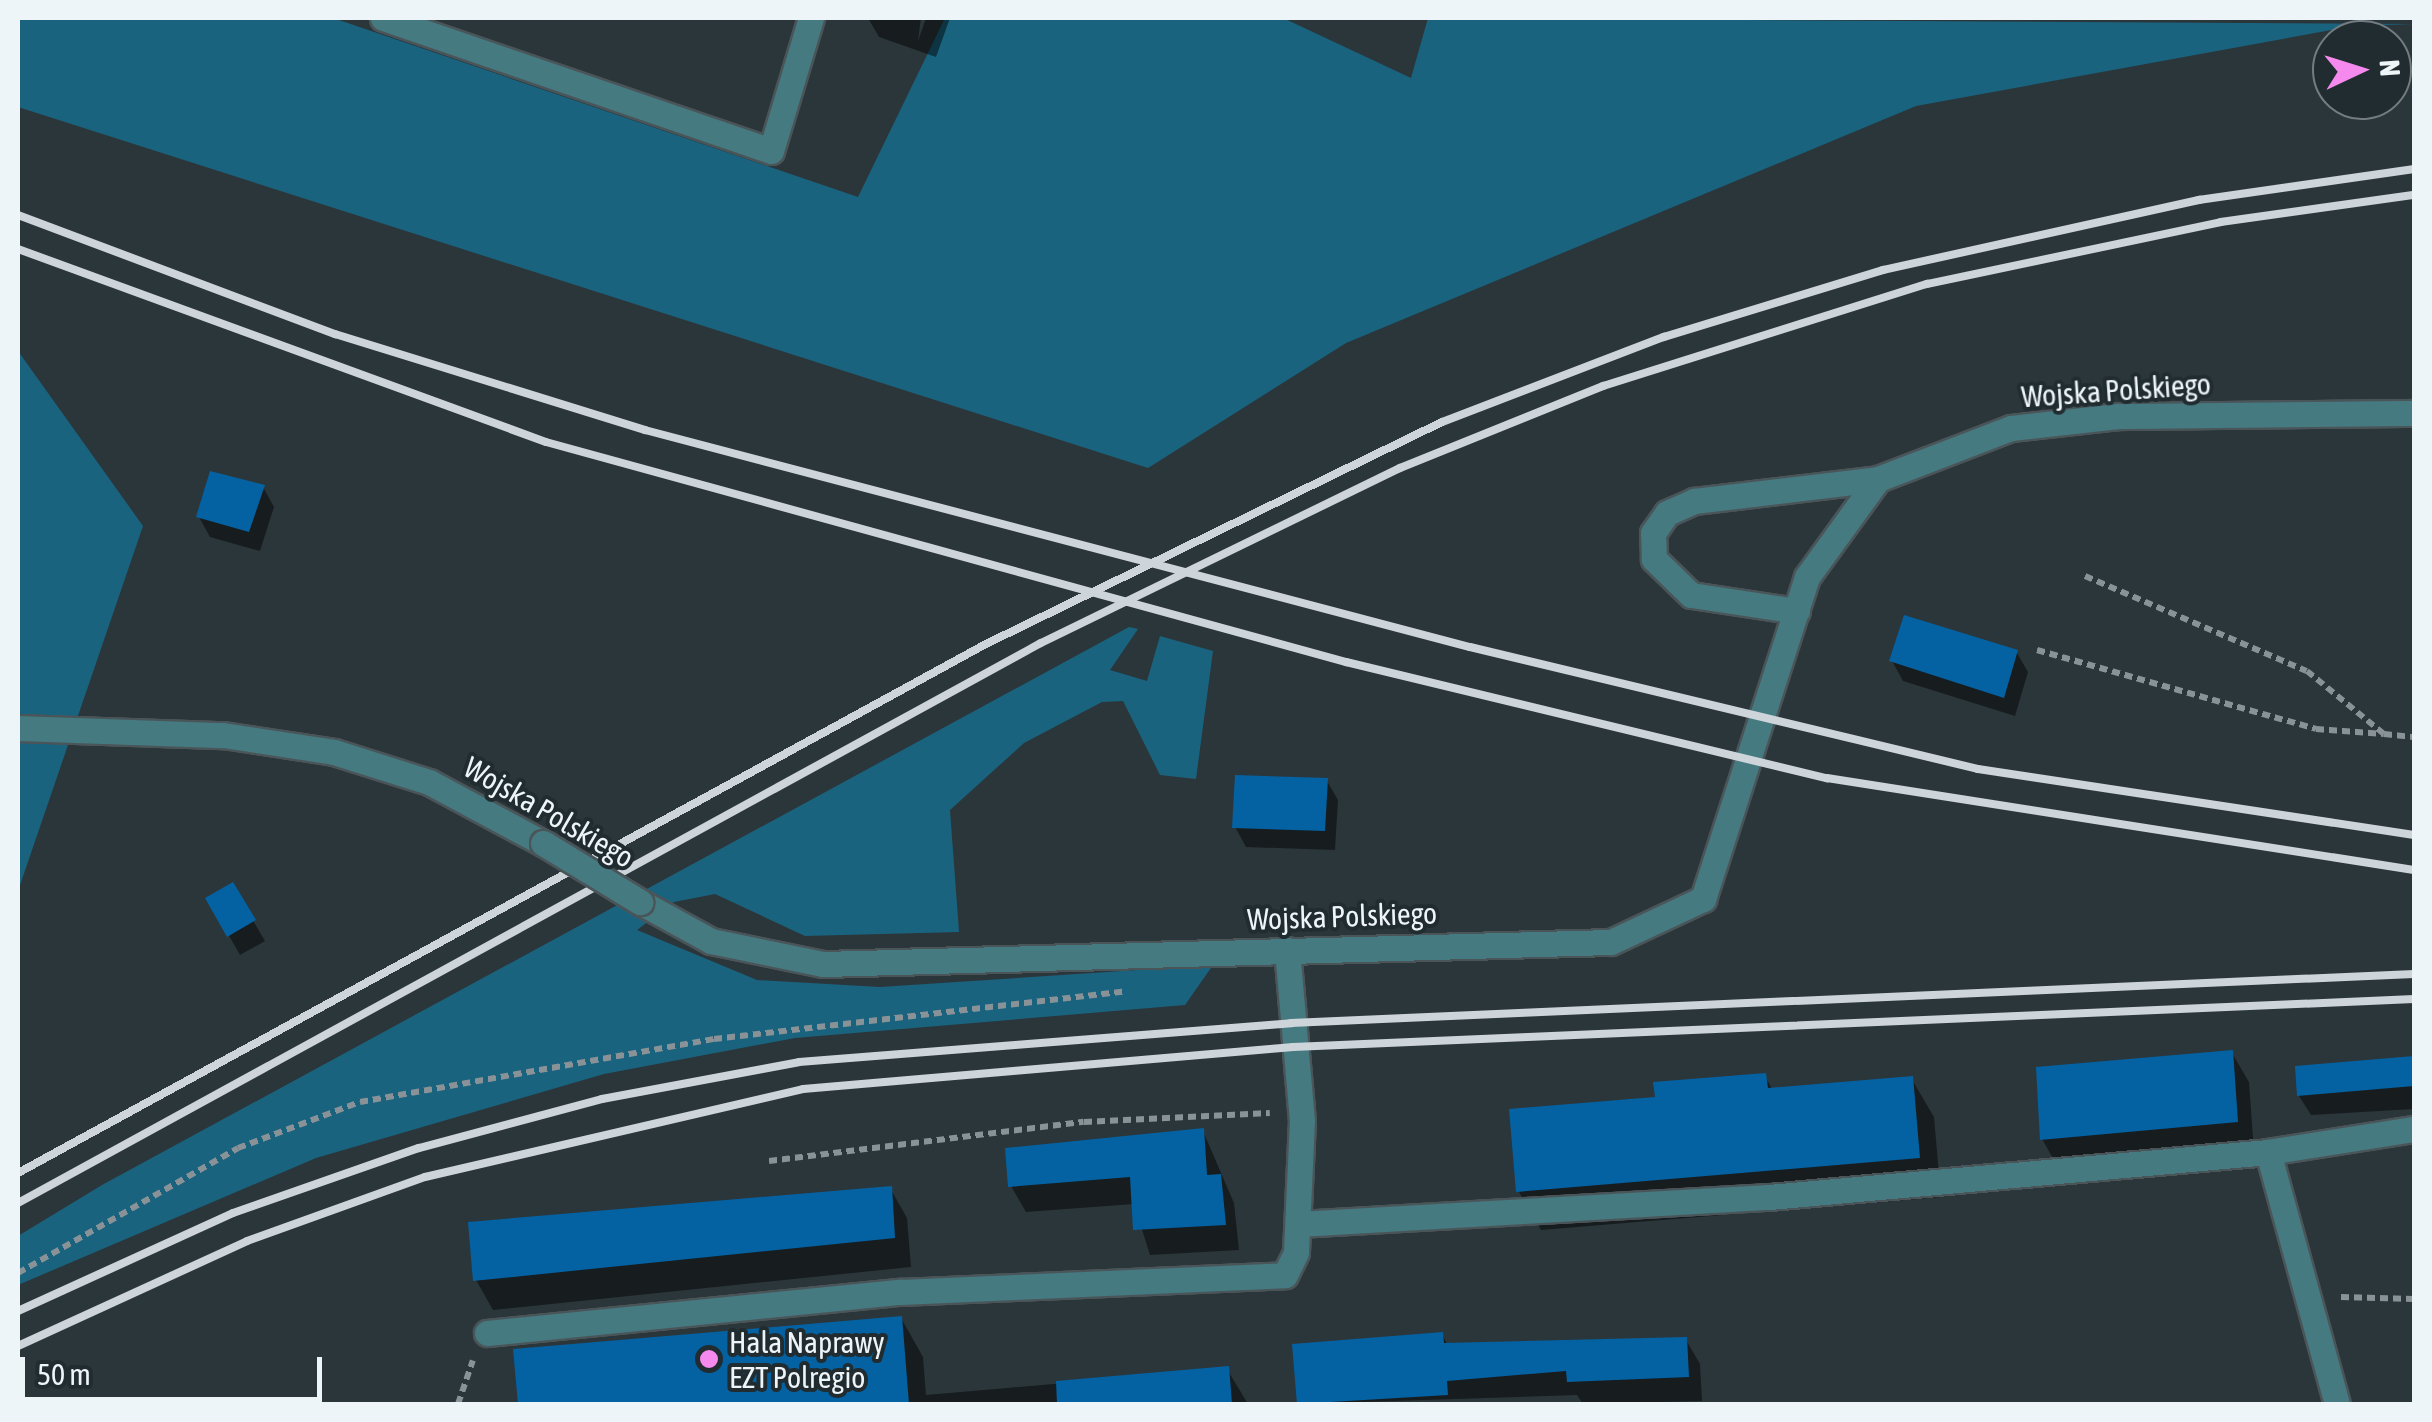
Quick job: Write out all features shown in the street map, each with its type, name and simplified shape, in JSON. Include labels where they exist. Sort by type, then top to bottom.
[{"type":"street","points":[[383,18],[771,151],[811,18]]},
{"type":"street","name":"Wojska Polskiego","points":[[18,728],[223,735],[334,752],[429,782],[543,842],[712,941],[824,964],[1611,942],[1703,899],[1807,576],[1878,479],[2011,428],[2118,416],[2414,413]]},
{"type":"street","points":[[1797,610],[1691,595],[1654,559],[1653,533],[1668,513],[1694,501],[1878,479]]},
{"type":"street","points":[[487,1333],[900,1292],[1285,1276],[1298,1224],[1300,1113],[1287,950]]},
{"type":"street","points":[[1298,1224],[1769,1197],[2268,1152],[2414,1129]]},
{"type":"street","points":[[2268,1152],[2337,1404]]},
{"type":"path","points":[[2085,576],[2308,671],[2384,734]]},
{"type":"path","points":[[2037,650],[2316,729],[2414,737]]},
{"type":"path","points":[[18,1274],[238,1148],[360,1102],[714,1039],[1138,989]]},
{"type":"path","points":[[768,1161],[1084,1122],[1300,1113]]},
{"type":"path","points":[[2306,1294],[2414,1298]]},
{"type":"path","points":[[458,1404],[487,1333]]},
{"type":"shaded area","points":[[18,18],[333,18],[858,197],[945,18],[1283,18],[1411,78],[1428,18],[2312,23],[2312,34],[1916,106],[1346,343],[1148,468],[18,107]]},
{"type":"shaded area","points":[[18,351],[143,526],[18,891]]},
{"type":"shaded area","points":[[1129,627],[1138,629],[1110,670],[1147,681],[1160,636],[1213,651],[1196,779],[1160,775],[1123,701],[1102,702],[1024,743],[950,810],[959,932],[805,936],[715,894],[674,902],[637,930],[757,980],[880,987],[1213,965],[1185,1005],[795,1038],[604,1074],[316,1158],[18,1285],[18,1236],[102,1185]]},
{"type":"building","points":[[210,471],[265,485],[249,532],[196,517]]},
{"type":"building","points":[[1904,615],[2018,650],[2004,698],[1889,661]]},
{"type":"building","points":[[1235,775],[1328,778],[1325,831],[1232,828]]},
{"type":"building","points":[[233,882],[256,920],[227,937],[205,898]]},
{"type":"building","points":[[2233,1050],[2238,1122],[2040,1140],[2036,1067]]},
{"type":"building","points":[[2414,1056],[2414,1086],[2297,1096],[2295,1066]]},
{"type":"building","points":[[1766,1073],[1768,1088],[1913,1076],[1920,1158],[1516,1192],[1509,1109],[1655,1097],[1653,1082]]},
{"type":"building","points":[[1204,1128],[1207,1175],[1221,1174],[1226,1225],[1133,1230],[1130,1177],[1008,1187],[1005,1148]]},
{"type":"building","points":[[892,1186],[895,1238],[473,1281],[468,1222]]},
{"type":"building","name":"Hala Naprawy EZT Polregio","points":[[902,1316],[909,1404],[518,1404],[513,1349]]},
{"type":"building","points":[[1443,1332],[1444,1343],[1687,1337],[1689,1377],[1567,1382],[1566,1371],[1447,1381],[1448,1395],[1297,1404],[1292,1344]]},
{"type":"building","points":[[1229,1366],[1232,1404],[1057,1404],[1056,1381]]},
{"type":"railway","points":[[18,1173],[986,644],[1442,422],[1664,337],[1883,270],[2199,200],[2414,169]]},
{"type":"railway","points":[[18,1203],[1041,643],[1400,468],[1603,386],[1927,284],[2221,222],[2414,195]]},
{"type":"railway","points":[[18,215],[335,334],[645,430],[1470,647],[1978,769],[2414,835]]},
{"type":"railway","points":[[18,249],[546,442],[1346,662],[1827,778],[2414,870]]},
{"type":"railway","points":[[18,1311],[233,1213],[419,1148],[602,1099],[799,1062],[1291,1023],[2414,974]]},
{"type":"railway","points":[[18,1346],[247,1241],[425,1177],[803,1089],[1293,1047],[2414,999]]},
{"type":"place","name":"Hala Naprawy EZT Polregio","points":[[709,1359]]}]
